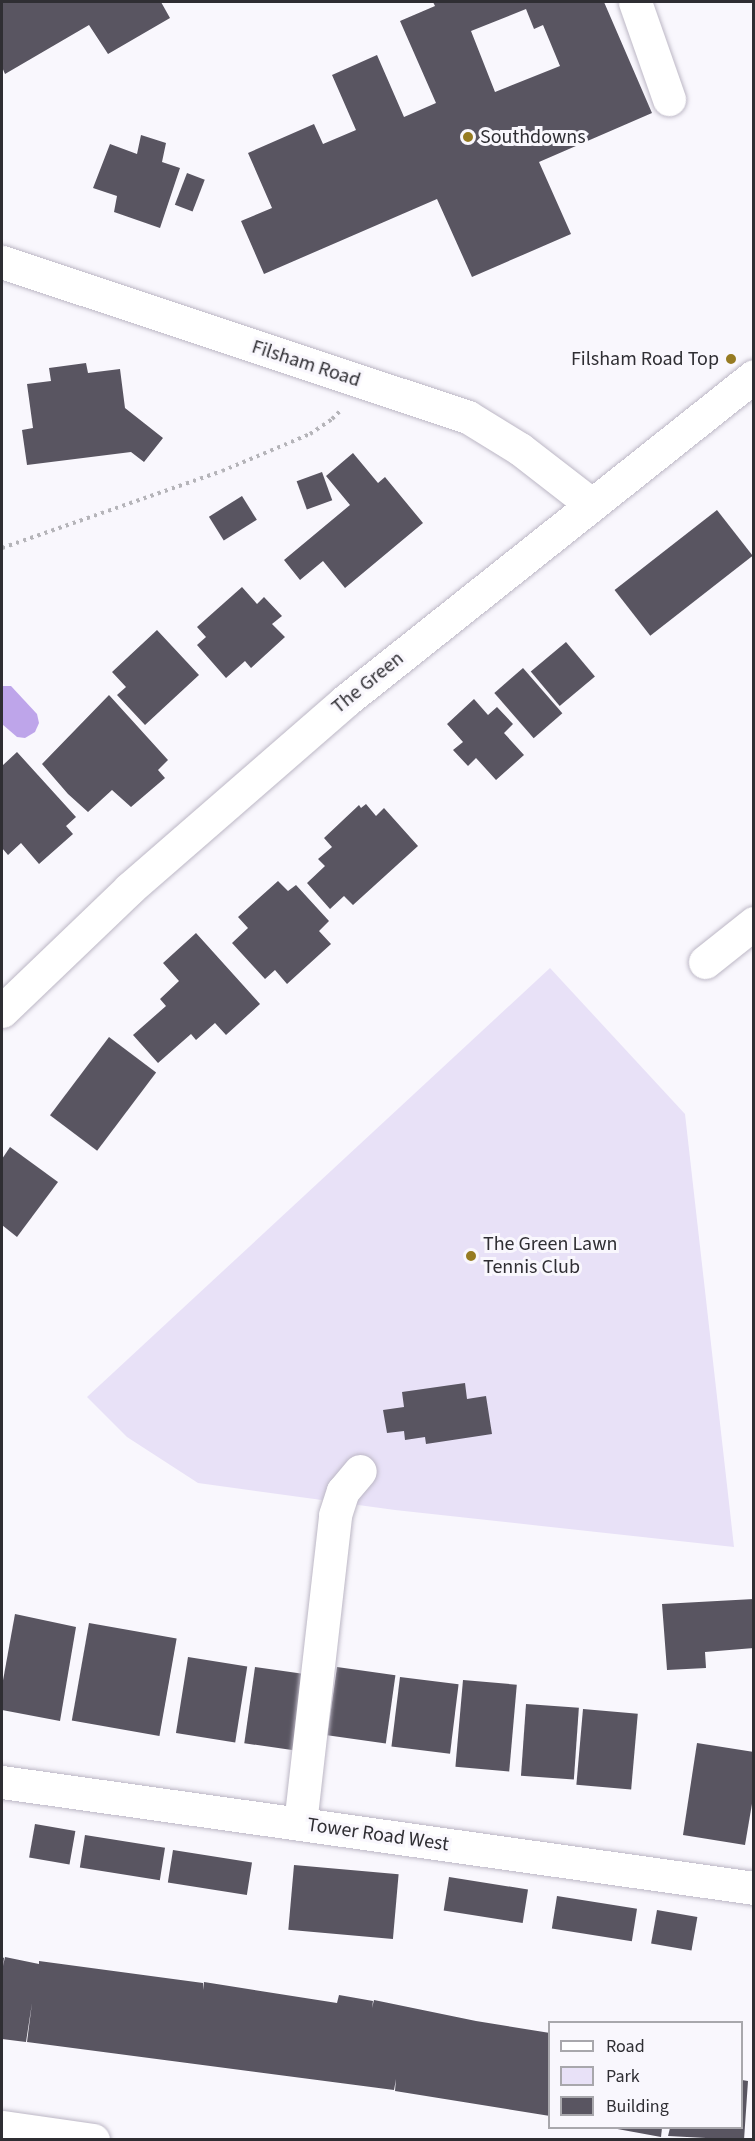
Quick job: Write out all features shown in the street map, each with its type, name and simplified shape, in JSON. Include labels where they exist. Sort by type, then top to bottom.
[{"type":"street","points":[[635,2],[669,99]]},
{"type":"street","name":"Filsham Road","points":[[2,262],[468,417],[520,449],[591,504]]},
{"type":"street","name":"The Green","points":[[2,1011],[129,889],[345,701],[753,376]]},
{"type":"street","points":[[705,962],[753,923]]},
{"type":"street","points":[[300,1824],[335,1515],[343,1491],[360,1471]]},
{"type":"street","name":"Tower Road West","points":[[2,1782],[753,1888]]},
{"type":"street","points":[[2,2127],[93,2139]]},
{"type":"path","points":[[2,548],[222,471],[310,434],[332,419],[348,401],[356,381]]},
{"type":"green space","name":"The Green Lawn Tennis Club","points":[[550,968],[685,1114],[734,1547],[395,1510],[198,1483],[127,1437],[87,1397]]},
{"type":"shaded area","points":[[2,686],[11,686],[37,714],[39,723],[35,732],[25,738],[17,737],[2,724]]},
{"type":"building","points":[[2,2],[161,2],[170,18],[108,54],[89,25],[5,74],[2,67]]},
{"type":"building","name":"Southdowns","points":[[433,2],[604,2],[652,113],[539,162],[571,234],[472,277],[437,199],[264,274],[241,221],[272,208],[248,153],[314,124],[323,144],[356,130],[332,75],[377,55],[404,117],[436,103],[400,21],[435,6]],"holes":[[[526,9],[534,29],[543,25],[560,66],[495,92],[471,31]]]},
{"type":"building","points":[[141,135],[166,143],[162,162],[180,168],[160,228],[114,212],[117,196],[93,188],[110,144],[137,154]]},
{"type":"building","points":[[187,173],[205,180],[193,212],[175,205]]},
{"type":"building","points":[[86,363],[88,373],[120,369],[125,408],[163,438],[144,462],[131,452],[27,465],[22,430],[33,428],[27,384],[51,381],[49,368]]},
{"type":"building","points":[[353,453],[378,483],[385,477],[423,523],[345,588],[323,561],[300,580],[284,560],[350,505],[326,476]]},
{"type":"building","points":[[322,472],[332,500],[307,509],[297,481]]},
{"type":"building","points":[[242,496],[257,520],[224,540],[209,517]]},
{"type":"building","points":[[717,510],[753,556],[650,636],[615,590]]},
{"type":"building","points":[[242,587],[257,604],[264,597],[282,616],[272,624],[285,637],[251,668],[245,661],[226,678],[197,645],[206,637],[197,627]]},
{"type":"building","points":[[157,630],[199,675],[145,725],[117,695],[126,687],[112,672]]},
{"type":"building","points":[[566,642],[595,676],[560,706],[531,672]]},
{"type":"building","points":[[523,668],[562,713],[534,738],[494,693]]},
{"type":"building","points":[[109,695],[168,760],[158,770],[165,778],[131,807],[112,790],[88,812],[68,794],[42,764]]},
{"type":"building","points":[[474,699],[488,715],[497,707],[513,724],[504,733],[524,755],[496,780],[476,758],[468,766],[453,750],[463,742],[447,724]]},
{"type":"building","points":[[17,752],[76,817],[66,826],[73,834],[39,864],[21,843],[8,855],[2,848],[2,766]]},
{"type":"building","points":[[366,804],[376,816],[384,808],[418,846],[353,905],[344,896],[330,909],[307,883],[325,866],[318,859],[332,847],[324,838],[359,805],[361,808]]},
{"type":"building","points":[[278,881],[288,891],[296,885],[329,921],[319,931],[331,944],[287,984],[275,970],[265,979],[232,943],[248,928],[238,917]]},
{"type":"building","points":[[196,933],[260,1004],[226,1035],[215,1023],[196,1040],[191,1034],[158,1063],[133,1035],[166,1006],[160,999],[179,981],[163,963]]},
{"type":"building","points":[[109,1037],[156,1073],[97,1151],[50,1115]]},
{"type":"building","points":[[10,1147],[58,1182],[17,1237],[2,1225],[2,1159]]},
{"type":"building","points":[[465,1383],[467,1399],[486,1396],[492,1434],[426,1444],[425,1437],[405,1440],[404,1431],[387,1433],[383,1410],[404,1407],[402,1392]]},
{"type":"building","points":[[754,1599],[754,1648],[705,1652],[706,1668],[667,1670],[662,1604]]},
{"type":"building","points":[[15,1614],[76,1627],[60,1721],[2,1710],[2,1686]]},
{"type":"building","points":[[89,1623],[177,1638],[159,1736],[72,1720]]},
{"type":"building","points":[[188,1657],[247,1666],[235,1742],[176,1733]]},
{"type":"building","points":[[255,1667],[311,1675],[301,1751],[244,1743]]},
{"type":"building","points":[[337,1667],[395,1675],[386,1744],[327,1735]]},
{"type":"building","points":[[400,1677],[459,1684],[450,1754],[391,1746]]},
{"type":"building","points":[[463,1680],[517,1685],[509,1771],[455,1767]]},
{"type":"building","points":[[526,1704],[579,1708],[574,1780],[521,1776]]},
{"type":"building","points":[[583,1709],[638,1714],[631,1790],[576,1785]]},
{"type":"building","points":[[697,1743],[754,1752],[754,1792],[745,1845],[683,1835]]},
{"type":"building","points":[[35,1824],[75,1831],[69,1865],[29,1857]]},
{"type":"building","points":[[85,1835],[165,1848],[160,1880],[80,1868]]},
{"type":"building","points":[[173,1850],[252,1863],[247,1895],[168,1883]]},
{"type":"building","points":[[294,1865],[399,1874],[393,1939],[288,1930]]},
{"type":"building","points":[[449,1877],[528,1890],[523,1923],[444,1911]]},
{"type":"building","points":[[557,1896],[637,1909],[632,1941],[552,1929]]},
{"type":"building","points":[[657,1910],[697,1917],[691,1951],[651,1943]]},
{"type":"building","points":[[2,1957],[4,1958],[3,1966],[5,1957],[39,1964],[39,1961],[203,1983],[203,1990],[204,1982],[337,2003],[339,1995],[373,2001],[372,2008],[374,2000],[476,2021],[548,2033],[548,2116],[395,2091],[396,2079],[394,2090],[27,2042],[32,2003],[26,2042],[2,2039]]},
{"type":"building","points":[[743,2080],[748,2081],[744,2140],[668,2136],[670,2129],[743,2129]]},
{"type":"building","points":[[617,2129],[662,2129],[661,2137]]},
{"type":"place","name":"Southdowns","points":[[468,137]]},
{"type":"place","name":"Filsham Road Top","points":[[731,359]]},
{"type":"place","name":"The Green Lawn Tennis Club","points":[[471,1256]]}]
